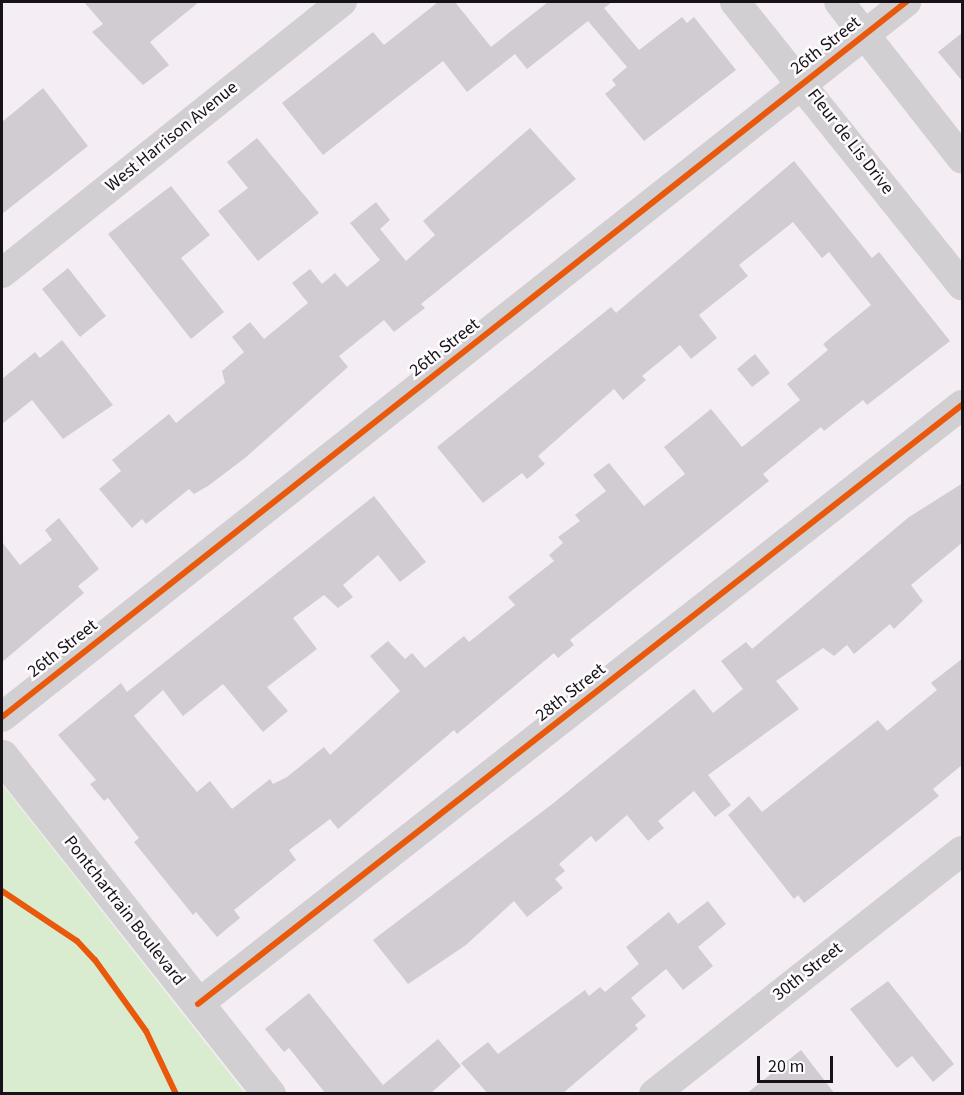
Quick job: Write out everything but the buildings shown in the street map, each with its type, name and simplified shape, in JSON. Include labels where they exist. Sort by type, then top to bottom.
[{"type":"main road","name":"Pontchartrain Boulevard","points":[[2,756],[269,1094]]},
{"type":"street","name":"West Harrison Avenue","points":[[2,273],[342,2]]},
{"type":"street","name":"Fleur de Lis Drive","points":[[735,2],[804,83],[963,285]]},
{"type":"street","points":[[838,2],[963,159]]},
{"type":"street","name":"26th Street","points":[[2,717],[906,2]]},
{"type":"street","name":"28th Street","points":[[198,1005],[963,405]]},
{"type":"street","name":"30th Street","points":[[654,1094],[963,851]]},
{"type":"green space","points":[[2,784],[245,1093],[2,1093]]},
{"type":"cycle path","points":[[2,717],[906,2]]},
{"type":"cycle path","points":[[198,1004],[962,405]]},
{"type":"cycle path","points":[[2,891],[77,941],[95,960],[146,1031],[176,1094]]}]
